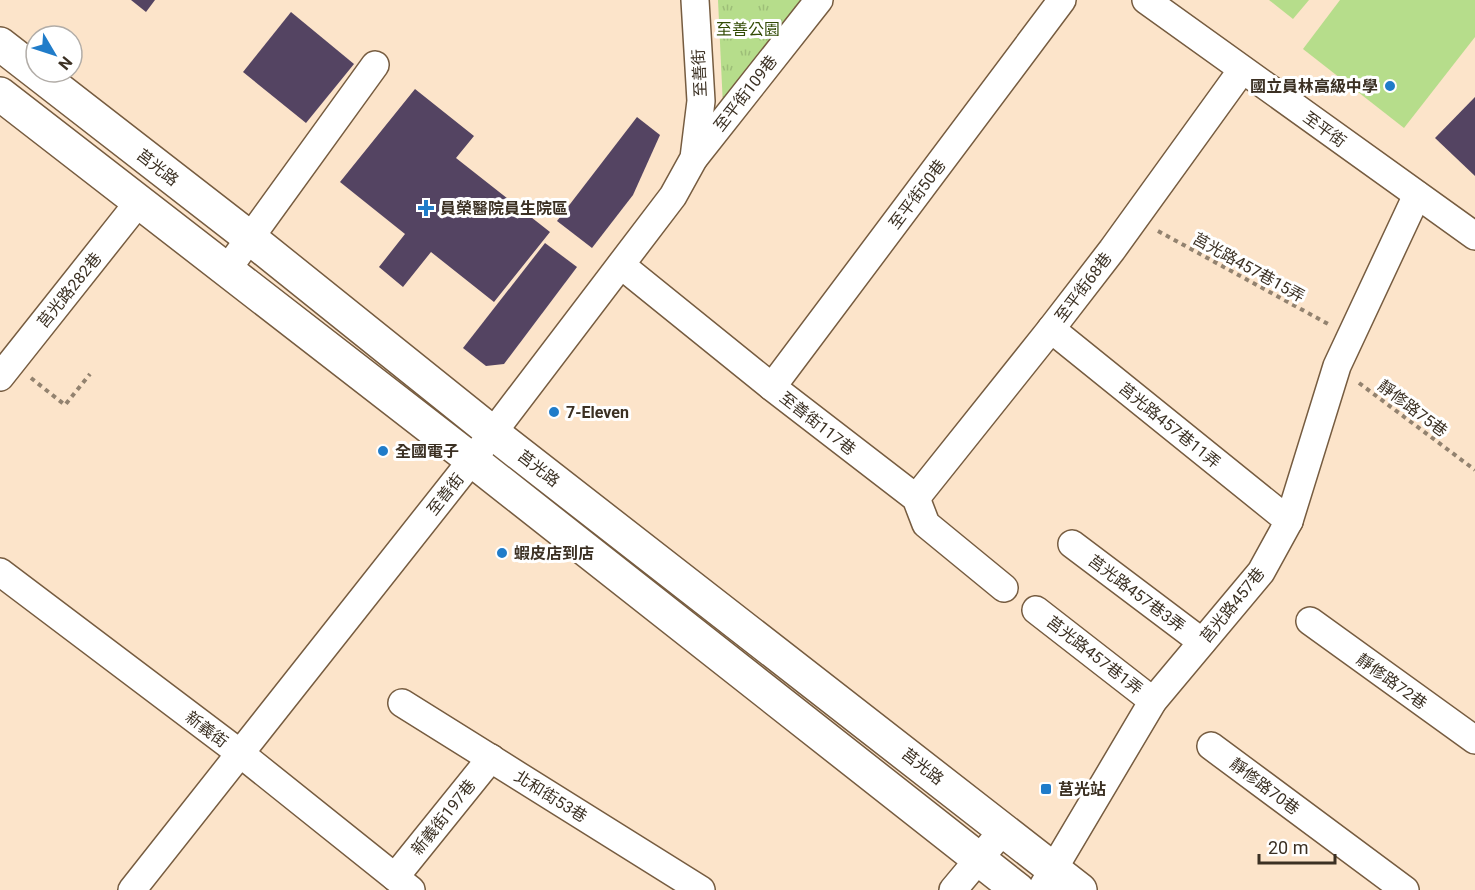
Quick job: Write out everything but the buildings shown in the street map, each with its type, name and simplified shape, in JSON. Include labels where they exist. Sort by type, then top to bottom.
[{"type":"main road","name":"莒光路","points":[[0,44],[493,432],[1004,829],[1048,880],[1080,890]]},
{"type":"main road","points":[[0,94],[472,460],[1018,890]]},
{"type":"street","name":"至善街","points":[[132,890],[472,460],[673,196],[694,158],[701,101],[695,0]]},
{"type":"street","name":"至平街109巷","points":[[694,158],[819,0]]},
{"type":"street","name":"至平街50巷","points":[[772,387],[1062,0]]},
{"type":"street","name":"至平街","points":[[1146,0],[1475,236]]},
{"type":"street","points":[[226,271],[375,65]]},
{"type":"street","name":"至平街68巷","points":[[916,498],[1136,219],[1242,70]]},
{"type":"street","name":"莒光路457巷","points":[[1048,880],[1153,701],[1260,572],[1288,521],[1337,366],[1417,195]]},
{"type":"street","name":"莒光路282巷","points":[[4,364],[138,203]]},
{"type":"street","name":"至善街117巷","points":[[621,265],[772,387],[916,498],[926,524],[1004,588]]},
{"type":"street","name":"莒光路457巷11弄","points":[[1051,329],[1288,521]]},
{"type":"street","name":"莒光路457巷3弄","points":[[1072,544],[1202,642]]},
{"type":"street","name":"新義街","points":[[0,572],[241,754],[403,884]]},
{"type":"street","name":"莒光路457巷1弄","points":[[1036,610],[1153,701]]},
{"type":"street","name":"靜修路72巷","points":[[1310,621],[1475,740]]},
{"type":"street","name":"北和街53巷","points":[[402,703],[701,890]]},
{"type":"street","name":"靜修路70巷","points":[[1211,746],[1405,890]]},
{"type":"street","name":"新義街197巷","points":[[403,884],[491,758]]},
{"type":"street","points":[[953,890],[1004,829]]},
{"type":"path","name":"莒光路457巷15弄","points":[[1136,219],[1352,336]]},
{"type":"path","points":[[4,364],[65,405],[90,374]]},
{"type":"path","name":"靜修路75巷","points":[[1337,366],[1475,470]]},
{"type":"green space","name":"至善公園","points":[[718,0],[806,0],[723,107]]},
{"type":"green space","points":[[1269,0],[1309,0],[1293,19]]},
{"type":"green space","points":[[1340,0],[1475,0],[1475,37],[1404,128],[1303,49]]},
{"type":"place","name":"國立員林高級中學","points":[[1390,86]]},
{"type":"place","name":"員榮醫院員生院區","points":[[426,208]]},
{"type":"place","name":"7-Eleven","points":[[554,412]]},
{"type":"place","name":"全國電子","points":[[383,451]]},
{"type":"place","name":"蝦皮店到店","points":[[502,553]]},
{"type":"place","name":"莒光站","points":[[1046,789]]}]
